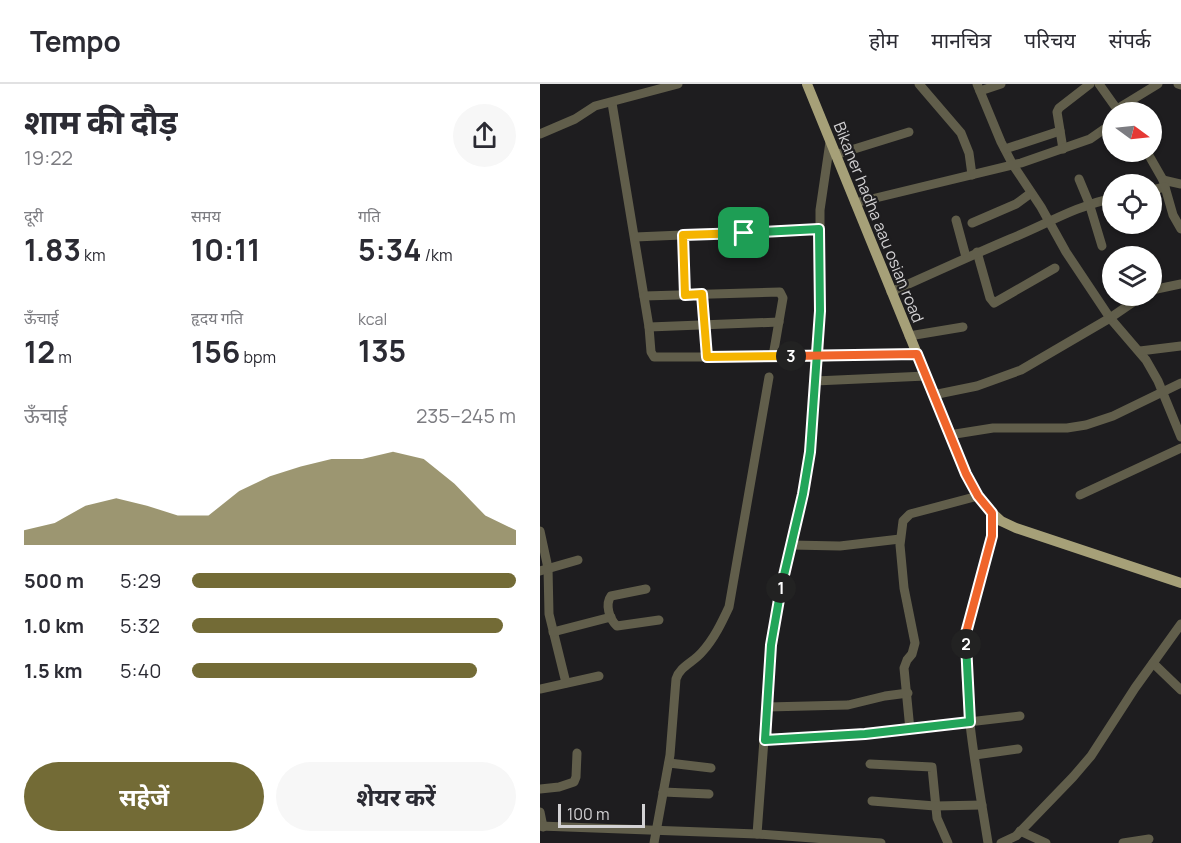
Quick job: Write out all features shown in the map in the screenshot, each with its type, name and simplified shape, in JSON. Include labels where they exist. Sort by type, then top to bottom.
[{"type":"main road","name":"Bikaner hadha aau osian road","points":[[807,84],[949,435],[978,496],[1001,521],[1016,528],[1181,583]]},
{"type":"street","points":[[540,134],[576,119],[595,106],[678,84]]},
{"type":"street","points":[[919,84],[961,134],[969,153],[972,175]]},
{"type":"street","points":[[1001,84],[978,88],[1013,165],[1066,252],[1110,318],[1140,351],[1158,381],[1181,438]]},
{"type":"street","points":[[1063,149],[1057,117],[1059,108],[1090,84]]},
{"type":"street","points":[[1099,84],[1112,102]]},
{"type":"street","points":[[1131,102],[1158,84]]},
{"type":"street","points":[[612,103],[635,237],[651,352],[654,357],[817,357],[917,354]]},
{"type":"street","points":[[855,203],[1013,165],[1063,149],[1090,138],[1102,130]]},
{"type":"street","points":[[1005,149],[1060,131]]},
{"type":"street","points":[[835,154],[909,132]]},
{"type":"street","points":[[761,837],[771,645],[810,452],[820,311],[819,229],[825,161],[830,142]]},
{"type":"street","points":[[1152,162],[1164,184],[1173,215],[1181,229]]},
{"type":"street","points":[[1079,179],[1102,246]]},
{"type":"street","points":[[1164,184],[1181,184]]},
{"type":"street","points":[[972,223],[1016,204],[1031,193]]},
{"type":"street","points":[[891,292],[1089,203],[1102,200]]},
{"type":"street","points":[[956,220],[966,257]]},
{"type":"street","points":[[635,237],[819,229]]},
{"type":"street","points":[[683,235],[685,295]]},
{"type":"street","points":[[977,252],[990,298],[994,303],[1055,268]]},
{"type":"street","points":[[1162,288],[1181,284]]},
{"type":"street","points":[[644,296],[780,292],[783,298],[772,356]]},
{"type":"street","points":[[702,294],[707,357]]},
{"type":"street","points":[[933,395],[977,386],[1021,370],[1127,306]]},
{"type":"street","points":[[649,327],[778,322]]},
{"type":"street","points":[[909,336],[963,327]]},
{"type":"street","points":[[1140,351],[1181,346]]},
{"type":"street","points":[[815,381],[926,376]]},
{"type":"street","points":[[654,843],[669,763],[677,674],[708,645],[729,607],[769,377]]},
{"type":"street","points":[[949,435],[993,428],[1067,428],[1086,425],[1113,416],[1181,383]]},
{"type":"street","points":[[1080,495],[1181,448]]},
{"type":"street","points":[[910,729],[905,663],[912,654],[915,643],[904,588],[900,539],[903,533],[903,521],[910,514],[978,496]]},
{"type":"street","points":[[988,843],[970,722],[966,633],[992,536],[992,513]]},
{"type":"street","points":[[540,531],[544,570],[544,611],[553,632],[566,683]]},
{"type":"street","points":[[791,545],[840,546],[900,539]]},
{"type":"street","points":[[544,570],[578,560]]},
{"type":"street","points":[[646,589],[611,596],[608,603],[611,616],[617,626],[659,620]]},
{"type":"street","points":[[553,632],[611,616]]},
{"type":"street","points":[[1005,842],[1020,831],[1091,756],[1181,624]]},
{"type":"street","points":[[1153,663],[1181,690]]},
{"type":"street","points":[[540,689],[599,676]]},
{"type":"street","points":[[767,707],[848,705],[908,693]]},
{"type":"street","points":[[765,740],[865,734],[1020,716]]},
{"type":"street","points":[[975,755],[1018,749]]},
{"type":"street","points":[[540,789],[559,787],[574,782],[577,753]]},
{"type":"street","points":[[669,763],[711,768]]},
{"type":"street","points":[[870,764],[932,767],[937,818],[948,843]]},
{"type":"street","points":[[663,792],[709,794]]},
{"type":"street","points":[[872,801],[935,806],[982,806]]},
{"type":"street","points":[[540,812],[542,827],[655,830],[881,843]]},
{"type":"street","points":[[1020,831],[1046,843]]},
{"type":"street","points":[[1123,843],[1149,839]]},
{"type":"route","points":[[744,233],[683,235],[685,295],[702,294],[707,357],[817,357],[917,354],[966,474],[978,496],[992,513],[992,536],[966,633],[970,722],[865,734],[765,740],[771,645],[810,452],[817,357],[820,311],[819,229],[744,233]]}]
